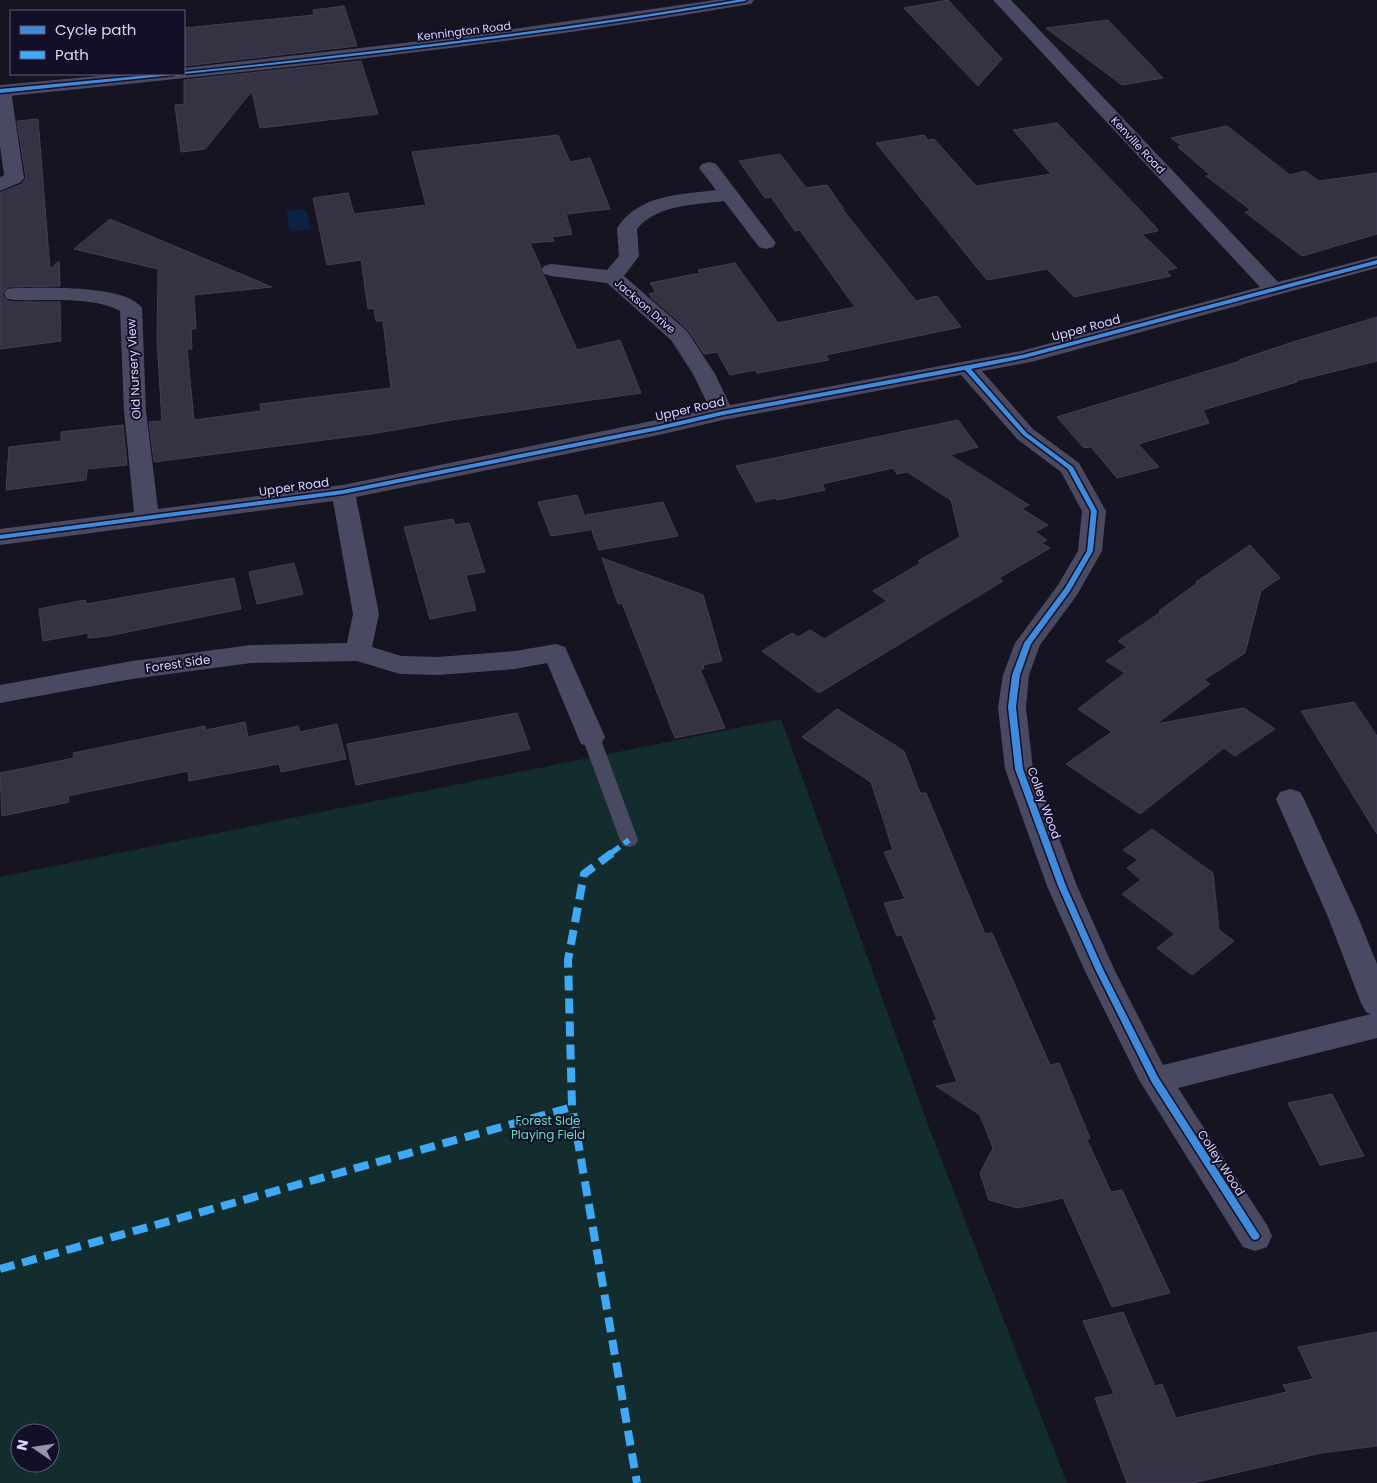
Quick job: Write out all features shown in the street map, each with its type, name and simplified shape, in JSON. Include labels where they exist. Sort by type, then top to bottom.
[{"type":"street","name":"Kennington Road","points":[[185,73],[368,54],[515,36],[744,0]]},
{"type":"street","name":"Kenville Road","points":[[1002,0],[1274,290]]},
{"type":"street","points":[[0,185],[14,178],[1,91],[163,75]]},
{"type":"street","points":[[709,168],[766,243]]},
{"type":"street","name":"Jackson Drive","points":[[613,278],[629,256],[627,228],[638,215],[660,204],[729,194]]},
{"type":"street","name":"Upper Road","points":[[0,537],[343,492],[650,430],[723,413],[1023,357],[1377,262]]},
{"type":"street","name":"Jackson Drive","points":[[551,270],[613,278],[679,336],[704,374],[723,413]]},
{"type":"street","name":"Old Nursery View","points":[[15,294],[72,295],[115,299],[131,308],[135,411],[147,518]]},
{"type":"street","name":"Colley Wood","points":[[966,368],[1026,434],[1071,468],[1094,511],[1090,551],[1068,589],[1028,643],[1016,676],[1012,707],[1019,769],[1062,886],[1099,969],[1155,1080],[1255,1236]]},
{"type":"street","points":[[343,492],[366,614],[358,652]]},
{"type":"street","name":"Forest Side","points":[[0,694],[132,670],[251,654],[358,652],[400,665],[438,666],[515,660],[556,654],[591,737]]},
{"type":"street","points":[[1290,799],[1344,917],[1377,1003]]},
{"type":"street","points":[[1155,1080],[1377,1026]]},
{"type":"lane","points":[[591,737],[629,840]]},
{"type":"green space","name":"Forest Side Playing Field","points":[[781,719],[933,1138],[1067,1483],[0,1483],[0,877]]},
{"type":"water","points":[[306,209],[311,230],[290,232],[286,211]]},
{"type":"building","points":[[948,0],[1002,59],[978,86],[904,8]]},
{"type":"building","points":[[344,6],[357,46],[185,66],[185,28],[314,15],[313,10]]},
{"type":"building","points":[[1108,20],[1163,78],[1122,85],[1046,28]]},
{"type":"building","points":[[361,61],[378,114],[260,128],[252,91],[205,149],[181,152],[175,105],[184,104],[184,80]]},
{"type":"building","points":[[38,119],[50,269],[59,261],[60,286],[7,287],[2,295],[7,301],[15,302],[60,302],[61,341],[0,349],[0,193],[22,184],[26,178],[17,121]]},
{"type":"building","points":[[1057,123],[1155,226],[1158,231],[1142,234],[1177,268],[1166,271],[1171,276],[1074,297],[1047,269],[987,280],[876,143],[924,135],[928,140],[934,139],[976,186],[1051,174],[1013,130]]},
{"type":"building","points":[[1227,126],[1290,175],[1305,171],[1319,181],[1377,173],[1377,234],[1302,256],[1245,212],[1251,210],[1206,176],[1210,175],[1178,147],[1182,146],[1171,138]]},
{"type":"building","points":[[558,135],[570,162],[590,158],[610,209],[566,214],[572,234],[552,237],[554,241],[530,243],[541,267],[540,271],[544,276],[577,350],[620,340],[641,393],[458,419],[371,434],[154,462],[149,422],[162,421],[157,340],[158,269],[74,249],[110,219],[272,287],[194,295],[196,329],[191,329],[192,349],[187,349],[194,420],[261,411],[260,404],[391,388],[383,321],[376,321],[374,308],[368,309],[361,260],[327,265],[313,198],[348,193],[354,214],[426,205],[412,152]]},
{"type":"building","points":[[780,154],[806,188],[827,185],[843,210],[916,301],[937,296],[961,327],[826,355],[829,360],[757,373],[755,370],[730,375],[717,352],[704,354],[688,330],[652,298],[649,294],[656,292],[650,283],[700,273],[698,270],[735,263],[778,323],[855,307],[800,230],[795,231],[771,197],[765,198],[739,161]]},
{"type":"building","points":[[1377,317],[1377,361],[1295,381],[1297,382],[1203,410],[1209,423],[1138,444],[1159,467],[1117,478],[1091,447],[1084,448],[1057,417],[1240,361],[1293,342]]},
{"type":"building","points":[[958,420],[978,447],[950,455],[1029,505],[1022,509],[1048,525],[1035,532],[1047,540],[1042,543],[1050,548],[999,578],[1003,581],[819,693],[762,651],[792,633],[798,637],[810,630],[824,639],[887,601],[873,591],[921,563],[918,561],[960,537],[951,500],[907,472],[897,474],[893,468],[822,484],[825,490],[777,500],[775,498],[756,502],[736,466]]},
{"type":"building","points":[[123,425],[127,465],[87,469],[86,480],[6,490],[9,447],[61,441],[61,432]]},
{"type":"building","points":[[577,495],[590,530],[551,536],[538,502]]},
{"type":"building","points":[[663,502],[678,536],[599,550],[586,515]]},
{"type":"building","points":[[453,519],[455,525],[469,523],[485,572],[466,575],[476,610],[430,619],[404,527]]},
{"type":"building","points":[[1250,545],[1280,578],[1261,591],[1245,653],[1204,680],[1210,684],[1156,724],[1244,708],[1275,729],[1235,756],[1224,748],[1140,814],[1066,764],[1112,732],[1078,709],[1125,673],[1106,661],[1127,647],[1118,641],[1161,612],[1159,611],[1196,582]]},
{"type":"building","points":[[602,558],[703,595],[722,661],[703,665],[704,669],[700,669],[725,728],[675,738],[622,603],[618,604]]},
{"type":"building","points":[[294,563],[303,594],[257,604],[249,572]]},
{"type":"building","points":[[234,578],[241,609],[108,636],[88,638],[88,633],[43,641],[39,609],[85,600],[86,604]]},
{"type":"building","points":[[1354,702],[1377,736],[1377,834],[1301,711]]},
{"type":"building","points":[[837,709],[904,751],[920,793],[926,793],[985,934],[992,933],[1050,1065],[1059,1063],[1090,1138],[1087,1140],[1111,1192],[1122,1190],[1170,1293],[1112,1307],[1063,1198],[1018,1208],[989,1200],[980,1173],[993,1148],[980,1115],[936,1086],[957,1082],[933,1021],[937,1020],[902,935],[897,936],[884,903],[905,899],[884,852],[893,850],[871,782],[802,737]]},
{"type":"building","points":[[517,713],[530,749],[356,785],[347,744]]},
{"type":"building","points":[[245,722],[248,737],[298,726],[300,732],[337,724],[346,759],[281,772],[279,764],[189,781],[188,771],[68,796],[69,802],[2,816],[0,773],[74,758],[73,753],[205,726],[206,730]]},
{"type":"building","points":[[1152,829],[1213,873],[1219,930],[1234,941],[1192,975],[1157,948],[1175,934],[1122,894],[1141,880],[1127,868],[1138,860],[1123,850]]},
{"type":"building","points":[[1332,1094],[1364,1156],[1320,1165],[1288,1103]]},
{"type":"building","points":[[1123,1312],[1155,1386],[1162,1384],[1176,1418],[1287,1392],[1283,1385],[1313,1379],[1298,1347],[1377,1332],[1377,1446],[1321,1453],[1193,1483],[1127,1483],[1095,1398],[1114,1394],[1083,1321]]},
{"type":"marked path","points":[[629,840],[584,874],[568,960],[572,1107],[637,1483]]},
{"type":"marked path","points":[[0,1269],[572,1107]]},
{"type":"cycle path","points":[[185,73],[535,33],[745,0]]},
{"type":"cycle path","points":[[0,91],[163,75]]},
{"type":"cycle path","points":[[0,537],[343,492],[659,428],[723,413],[1023,357],[1377,262]]},
{"type":"cycle path","points":[[967,368],[1025,434],[1071,468],[1094,511],[1090,551],[1068,589],[1028,643],[1016,675],[1012,707],[1019,769],[1062,886],[1099,969],[1155,1080],[1255,1236]]}]
